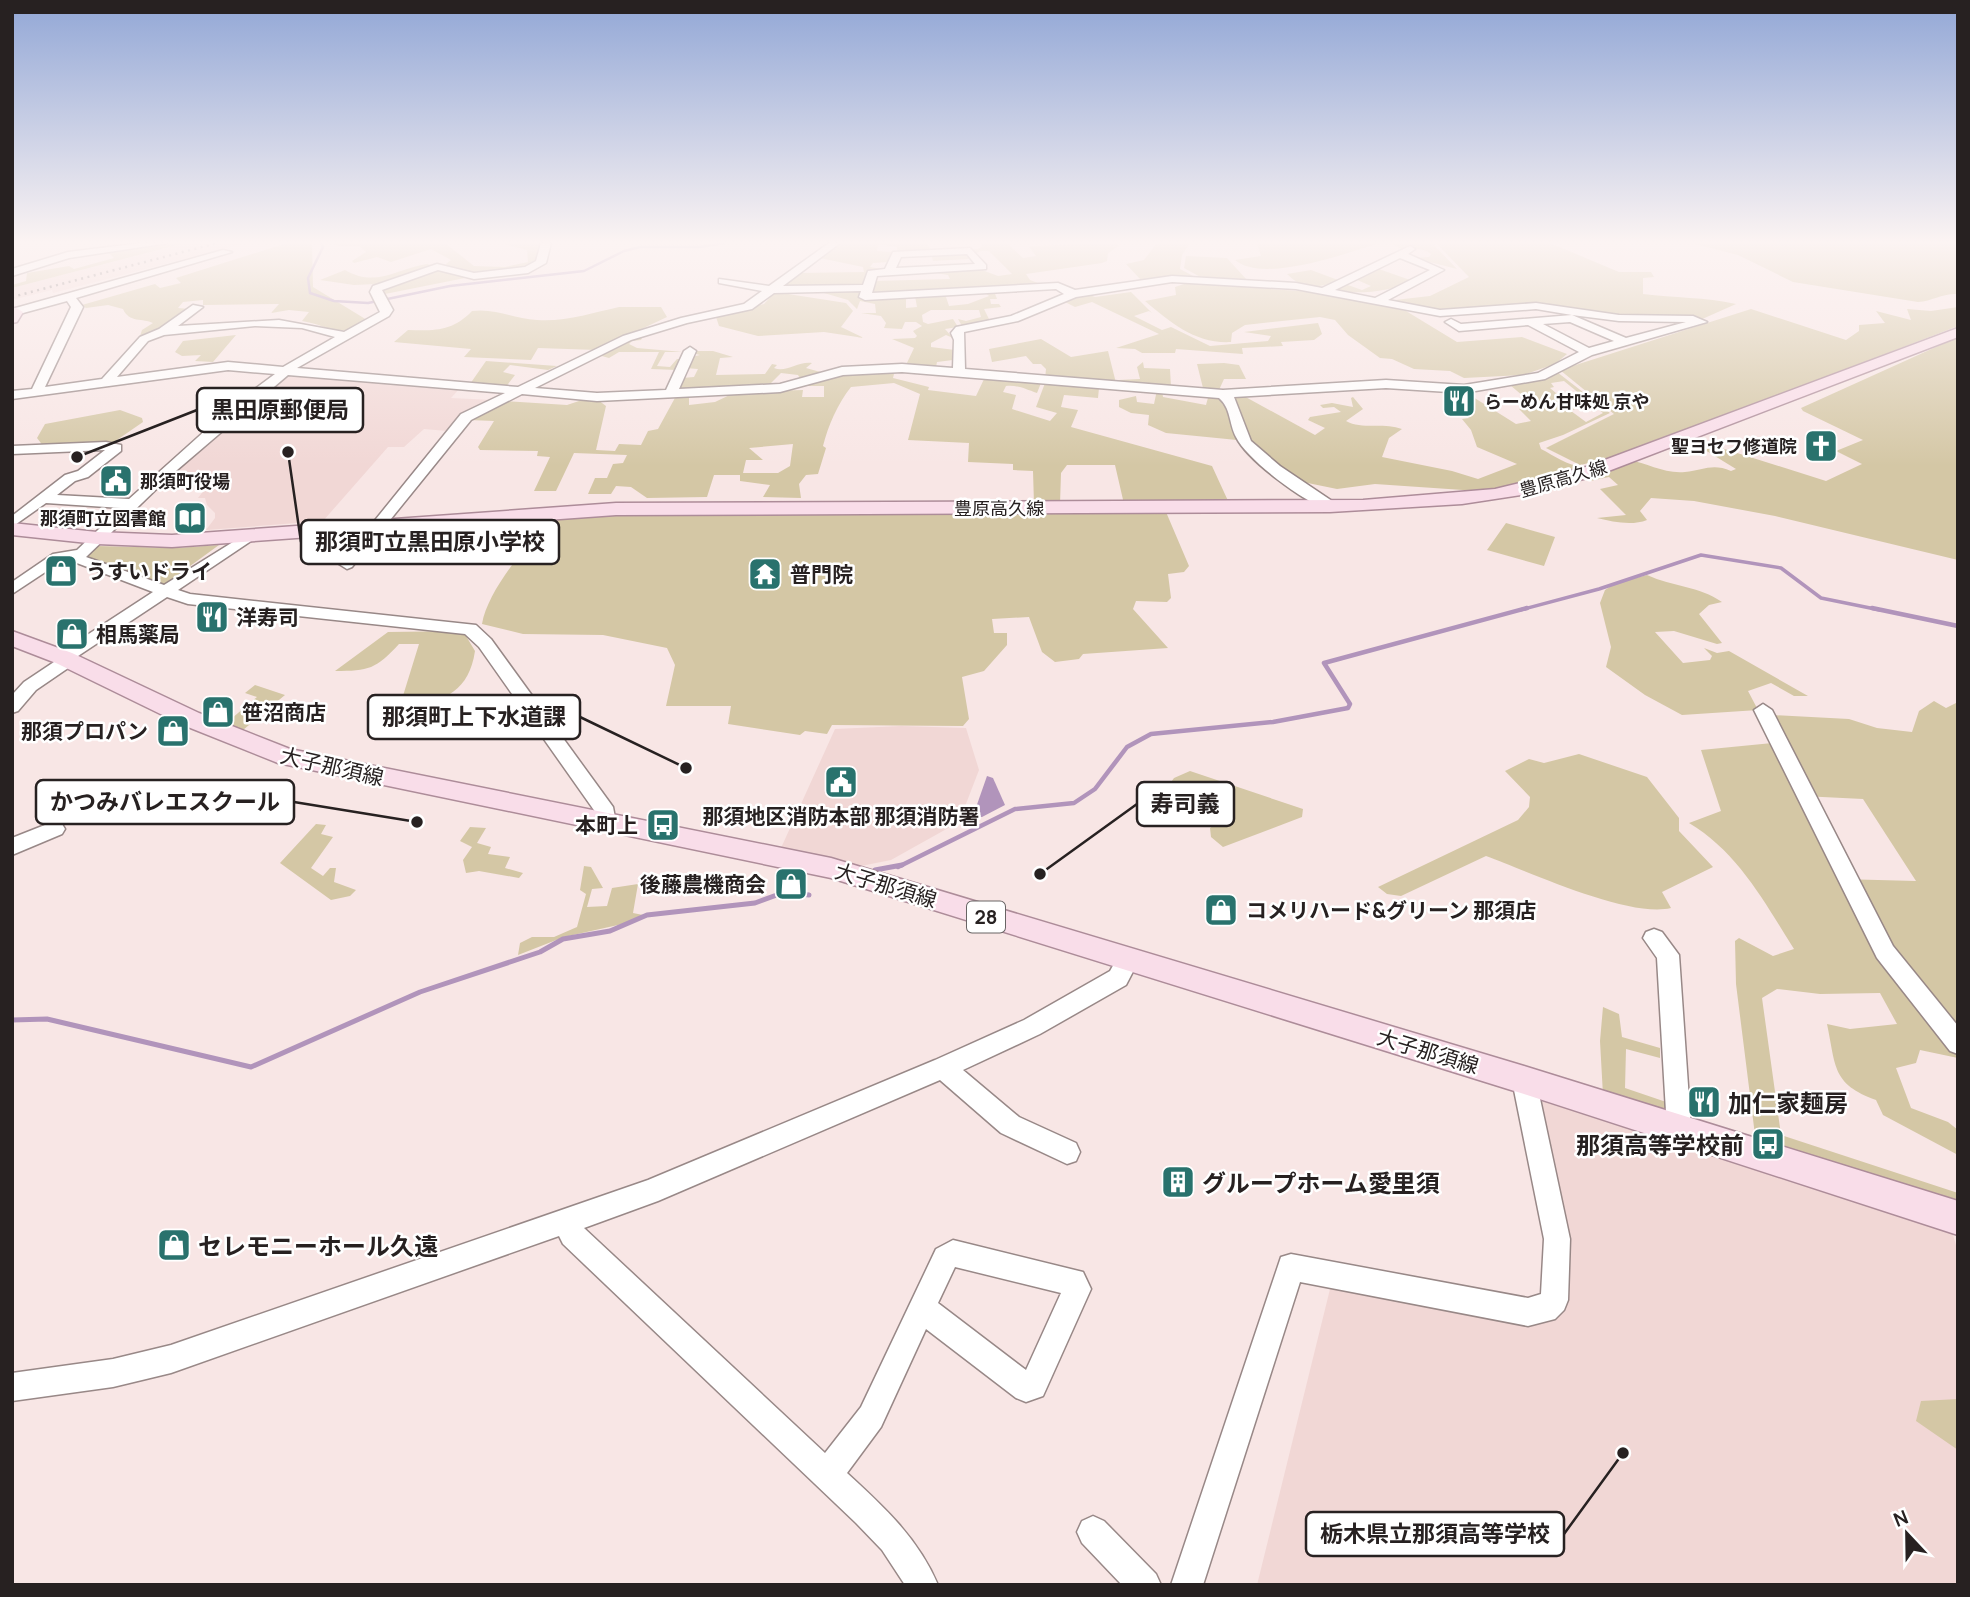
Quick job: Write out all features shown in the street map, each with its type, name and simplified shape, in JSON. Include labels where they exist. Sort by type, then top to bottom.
[{"type":"main road","name":"豊原高久線","points":[[12,528],[97,538],[172,541],[615,509],[1330,506],[1444,501],[1496,495],[1564,480],[1958,332]]},
{"type":"main road","name":"大子那須線","points":[[12,638],[66,659],[191,719],[286,758],[831,868],[1524,1080],[1958,1218]]},
{"type":"street","points":[[37,391],[72,318]]},
{"type":"street","points":[[163,332],[183,318]]},
{"type":"street","points":[[12,589],[58,557],[79,554],[189,450],[286,370],[379,318]]},
{"type":"street","points":[[347,564],[460,421],[627,338],[697,318]]},
{"type":"street","points":[[959,372],[960,340],[957,333],[960,329],[1015,318]]},
{"type":"street","points":[[1523,318],[1588,352]]},
{"type":"street","points":[[1451,322],[1459,328],[1575,318],[1625,342]]},
{"type":"street","points":[[1616,318],[1649,318]]},
{"type":"street","points":[[12,395],[215,366],[597,397],[780,388],[849,370],[912,369],[1223,394],[1386,384],[1446,389],[1473,388],[1541,376],[1588,352],[1701,322],[1684,318]]},
{"type":"street","points":[[106,382],[144,339],[163,332],[295,322],[321,326],[345,336]]},
{"type":"street","points":[[670,394],[690,351]]},
{"type":"street","points":[[1223,394],[1233,406],[1245,442],[1277,471],[1330,506]]},
{"type":"street","points":[[12,450],[116,446],[83,474],[70,478],[12,523]]},
{"type":"street","points":[[44,499],[134,504]]},
{"type":"street","points":[[12,706],[30,686],[66,659],[250,536]]},
{"type":"street","points":[[79,554],[78,561],[164,593],[188,599],[470,629],[485,643],[606,812],[606,823]]},
{"type":"street","points":[[1763,710],[1885,952],[1958,1044]]},
{"type":"street","points":[[12,847],[55,829]]},
{"type":"street","points":[[1654,938],[1668,955],[1679,1129]]},
{"type":"street","points":[[12,1387],[113,1373],[172,1359],[570,1222],[649,1192],[943,1069],[1032,1027],[1118,978],[1128,960]]},
{"type":"street","points":[[943,1069],[1010,1125],[1067,1152]]},
{"type":"street","points":[[1187,1585],[1291,1267],[1528,1312],[1545,1309],[1554,1300],[1557,1239],[1543,1183],[1524,1080]]},
{"type":"street","points":[[570,1222],[572,1235],[890,1537],[907,1558],[922,1585]]},
{"type":"street","points":[[827,1475],[871,1417],[945,1258],[953,1253],[1073,1282],[1077,1289],[1033,1386],[1026,1388],[922,1308]]},
{"type":"street","points":[[1093,1532],[1145,1585]]},
{"type":"shaded area","points":[[132,318],[177,318],[148,336],[140,336],[142,330],[153,323]]},
{"type":"shaded area","points":[[305,318],[363,318],[367,320],[341,331],[302,321]]},
{"type":"shaded area","points":[[465,318],[558,320],[570,318],[666,318],[597,350],[538,348],[531,360],[464,357],[471,349],[394,342],[408,330],[435,330],[451,326]]},
{"type":"shaded area","points":[[716,318],[848,318],[841,327],[864,338],[824,332],[758,336],[719,326]]},
{"type":"shaded area","points":[[882,318],[922,318],[923,322],[928,324],[953,319],[958,327],[945,329],[953,338],[946,335],[931,343],[931,347],[955,350],[953,360],[937,362],[936,367],[906,365],[914,348],[892,339],[915,338],[917,336],[913,331],[922,326],[916,322],[905,322],[902,329],[884,328],[886,323]]},
{"type":"shaded area","points":[[988,318],[990,321],[962,326],[958,319],[966,321]]},
{"type":"shaded area","points":[[1125,318],[1137,318],[1162,330],[1171,327],[1210,346],[1268,341],[1271,336],[1244,332],[1318,323],[1322,334],[1314,340],[1281,342],[1283,346],[1242,348],[1243,354],[1176,349],[1175,353],[1142,353],[1135,349],[1116,348],[1159,334]]},
{"type":"shaded area","points":[[1166,318],[1315,318],[1245,325],[1232,333],[1231,342],[1206,340]]},
{"type":"shaded area","points":[[1323,318],[1417,318],[1457,342],[1522,337],[1567,354],[1555,364],[1523,375],[1464,378],[1450,371],[1414,369],[1392,359],[1380,358],[1348,335],[1335,320]]},
{"type":"shaded area","points":[[1724,318],[1777,318],[1846,340],[1859,331],[1859,325],[1885,323],[1881,318],[1911,320],[1910,318],[1958,318],[1958,326],[1620,456],[1580,465],[1546,448],[1614,414],[1560,370]]},
{"type":"shaded area","points":[[236,335],[213,362],[195,361],[201,355],[182,356],[175,352],[183,341]]},
{"type":"shaded area","points":[[643,336],[641,340],[629,344],[637,348],[683,352],[665,352],[657,366],[670,367],[677,359],[682,359],[677,370],[651,369],[659,352],[619,352],[609,358],[598,355],[617,344]]},
{"type":"shaded area","points":[[1958,337],[1958,560],[1775,516],[1694,501],[1651,498],[1640,511],[1647,520],[1641,522],[1622,523],[1597,518],[1626,515],[1600,489],[1618,485],[1609,477],[1590,481],[1562,475],[1471,494],[1463,490],[1375,484],[1337,489],[1298,481],[1248,441],[1232,395],[1242,395],[1315,435],[1325,428],[1308,420],[1310,417],[1341,412],[1334,407],[1323,408],[1320,405],[1332,403],[1353,407],[1353,397],[1363,409],[1346,421],[1359,425],[1402,429],[1389,438],[1382,457],[1478,479],[1517,464],[1477,447],[1471,430],[1462,419],[1469,418],[1459,408],[1470,406],[1465,400],[1473,397],[1516,424],[1531,421],[1519,409],[1535,406],[1510,385],[1550,378],[1557,372],[1610,413],[1539,443],[1541,449],[1574,465],[1586,466],[1623,460],[1677,472],[1713,467],[1731,471],[1736,469],[1705,450],[1715,446],[1826,481],[1862,464],[1836,451],[1863,440],[1801,408]],"holes":[[[1564,381],[1603,413],[1586,422],[1571,411],[1575,409],[1550,388],[1554,387],[1551,383]]]},
{"type":"shaded area","points":[[1041,339],[1071,357],[1108,351],[1116,383],[1045,379],[1046,369],[1041,364],[1033,364],[1026,356],[992,362],[989,349]]},
{"type":"shaded area","points":[[713,351],[733,357],[720,358],[716,375],[765,374],[772,364],[777,365],[774,368],[783,369],[807,363],[812,363],[806,368],[824,373],[801,380],[798,375],[781,373],[771,383],[790,383],[779,387],[677,392],[682,378],[694,377],[698,369],[685,368],[691,357],[700,355],[692,353]]},
{"type":"shaded area","points":[[486,361],[557,366],[548,370],[510,365],[503,372],[515,375],[505,388],[470,384]]},
{"type":"shaded area","points":[[1143,362],[1144,368],[1170,369],[1171,387],[1119,383],[1119,380],[1140,379],[1137,367]]},
{"type":"shaded area","points":[[1197,364],[1239,365],[1246,379],[1224,379],[1219,390],[1203,388]]},
{"type":"shaded area","points":[[895,370],[893,378],[929,387],[928,390],[976,396],[985,377],[1041,383],[1037,393],[1011,386],[1006,386],[1003,392],[1016,395],[1012,409],[1050,421],[1057,413],[1036,407],[1045,383],[1099,388],[1098,398],[1064,395],[1061,407],[1078,410],[1071,427],[1212,466],[1229,503],[1124,504],[1115,465],[1067,465],[1061,473],[1060,504],[1034,504],[1033,471],[1013,470],[1013,464],[968,462],[969,443],[908,440],[920,394],[894,383],[851,387],[846,393],[828,431],[818,474],[806,475],[799,484],[801,498],[763,497],[770,485],[740,481],[740,475],[714,475],[707,497],[647,498],[631,487],[616,486],[611,494],[588,494],[595,478],[607,478],[613,464],[623,463],[627,455],[574,453],[556,491],[534,491],[550,457],[537,456],[538,451],[480,450],[478,447],[494,421],[469,420],[503,401],[567,405],[585,399],[598,400],[606,406],[596,450],[615,451],[619,444],[641,445],[648,431],[658,429],[676,396],[689,395],[689,405],[715,402],[736,392],[803,390],[802,397],[824,397],[824,386],[795,386],[843,372]],"holes":[[[793,444],[790,466],[778,473],[743,473],[746,460],[763,460],[749,448]]]},
{"type":"shaded area","points":[[287,372],[460,388],[451,398],[493,400],[461,416],[447,431],[424,429],[404,447],[388,447],[323,521],[206,530],[215,518],[215,513],[207,505],[205,498],[198,498],[212,480],[162,480]]},
{"type":"shaded area","points":[[1157,390],[1162,390],[1163,397],[1206,405],[1209,394],[1225,400],[1237,440],[1166,433],[1148,425],[1149,415],[1131,413],[1119,407],[1119,400],[1136,396],[1137,402],[1154,404]]},
{"type":"shaded area","points":[[120,410],[142,418],[143,422],[114,442],[44,447],[37,438],[45,424]]},
{"type":"shaded area","points":[[645,511],[1166,512],[1189,566],[1184,572],[1168,574],[1171,598],[1167,602],[1136,601],[1133,609],[1168,648],[1083,654],[1079,659],[1055,662],[1042,652],[1029,617],[992,619],[994,633],[1007,633],[1007,645],[984,671],[962,677],[969,719],[963,726],[832,725],[827,734],[805,731],[800,735],[728,724],[731,706],[666,706],[675,665],[667,648],[603,635],[523,634],[482,624],[492,596],[501,581],[554,516]]},
{"type":"shaded area","points":[[1506,523],[1555,537],[1544,566],[1487,550]]},
{"type":"shaded area","points":[[219,545],[164,585],[87,557],[97,546],[177,548]]},
{"type":"shaded area","points":[[1647,575],[1704,593],[1722,602],[1709,605],[1699,614],[1722,643],[1717,644],[1674,631],[1655,632],[1683,663],[1710,660],[1712,656],[1704,648],[1717,653],[1729,651],[1808,696],[1794,696],[1771,683],[1748,691],[1758,710],[1682,715],[1645,695],[1606,667],[1611,647],[1600,603],[1605,590],[1614,584]]},
{"type":"shaded area","points":[[463,631],[475,651],[467,676],[454,691],[424,705],[411,709],[402,699],[419,644],[399,644],[378,664],[371,667],[335,671],[388,632]]},
{"type":"shaded area","points":[[255,685],[285,695],[243,730],[219,721],[224,717],[231,719],[257,697],[245,693]]},
{"type":"shaded area","points":[[1934,701],[1946,708],[1958,702],[1958,1058],[1920,1050],[1916,1063],[1896,1068],[1911,1108],[1948,1122],[1958,1130],[1958,1155],[1883,1115],[1876,1100],[1851,1087],[1838,1072],[1827,1024],[1850,1029],[1897,1024],[1880,993],[1820,994],[1777,989],[1762,998],[1781,1135],[1958,1193],[1958,1208],[1756,1143],[1736,984],[1735,941],[1739,938],[1773,956],[1794,949],[1736,863],[1722,848],[1689,823],[1721,811],[1701,750],[1782,742],[1771,715],[1849,719],[1877,728],[1912,732],[1919,711]],"holes":[[[1802,796],[1863,799],[1916,881],[1840,879]]]},
{"type":"shaded area","points":[[901,726],[966,728],[979,770],[959,822],[891,860],[861,866],[781,848],[835,729]]},
{"type":"shaded area","points":[[1579,754],[1647,777],[1679,818],[1679,831],[1713,867],[1662,892],[1671,908],[1653,909],[1605,900],[1486,856],[1401,896],[1387,894],[1378,887],[1518,820],[1529,807],[1530,797],[1505,771],[1529,759],[1544,763]]},
{"type":"shaded area","points":[[1190,771],[1303,809],[1302,817],[1223,847],[1211,837],[1210,828],[1224,819],[1169,785],[1174,778]]},
{"type":"shaded area","points":[[987,776],[993,778],[1005,805],[982,817],[973,816]]},
{"type":"shaded area","points":[[316,824],[326,825],[321,834],[333,837],[311,868],[323,876],[330,868],[336,868],[334,882],[356,890],[350,896],[331,900],[280,863]]},
{"type":"shaded area","points":[[470,827],[486,828],[477,843],[491,847],[488,854],[510,857],[505,868],[523,873],[519,878],[479,871],[466,873],[463,860],[472,847],[460,841]]},
{"type":"shaded area","points":[[584,866],[591,867],[603,888],[592,889],[587,907],[607,906],[612,888],[638,884],[633,913],[643,915],[627,923],[564,937],[518,955],[520,943],[532,937],[554,937],[577,927],[586,894],[580,890]]},
{"type":"shaded area","points":[[1603,1007],[1619,1014],[1622,1037],[1660,1048],[1660,1058],[1626,1049],[1625,1088],[1672,1104],[1671,1118],[1603,1095],[1600,1041]]},
{"type":"shaded area","points":[[1539,1099],[1951,1228],[1958,1252],[1958,1585],[1257,1585],[1332,1281],[1551,1322],[1560,1304]]},
{"type":"shaded area","points":[[1958,1399],[1958,1450],[1916,1421],[1921,1401]]},
{"type":"waterway","points":[[1520,610],[1599,589],[1701,555],[1781,568],[1821,598],[1880,610]]},
{"type":"waterway","points":[[898,867],[1015,809],[1074,803],[1095,789],[1127,747],[1151,734],[1273,722],[1348,708],[1350,704],[1324,663],[1527,608]]},
{"type":"waterway","points":[[1872,608],[1958,626]]},
{"type":"waterway","points":[[875,870],[902,865]]},
{"type":"waterway","points":[[12,1020],[47,1019],[251,1067],[420,992],[540,952],[563,939],[610,931],[647,915],[755,903],[785,892],[809,895]]},
{"type":"place","name":"らーめん甘味処 京や","points":[[1459,401]]},
{"type":"place","name":"聖ヨセフ修道院","points":[[1821,446]]},
{"type":"place","name":"那須町立黒田原小学校","points":[[288,452]]},
{"type":"place","name":"黒田原郵便局","points":[[77,457]]},
{"type":"place","name":"那須町役場","points":[[116,481]]},
{"type":"place","name":"那須町立図書館","points":[[190,518]]},
{"type":"place","name":"うすいドライ","points":[[61,571]]},
{"type":"place","name":"普門院","points":[[765,574]]},
{"type":"place","name":"洋寿司","points":[[212,617]]},
{"type":"place","name":"相馬薬局","points":[[72,634]]},
{"type":"place","name":"笹沼商店","points":[[218,712]]},
{"type":"place","name":"那須プロパン","points":[[173,731]]},
{"type":"place","name":"那須町上下水道課","points":[[686,768]]},
{"type":"place","name":"那須地区消防本部 那須消防署","points":[[841,782]]},
{"type":"place","name":"かつみバレエスクール","points":[[417,822]]},
{"type":"place","name":"本町上","points":[[663,825]]},
{"type":"place","name":"寿司義","points":[[1040,874]]},
{"type":"place","name":"後藤農機商会","points":[[791,884]]},
{"type":"place","name":"コメリハード&グリーン 那須店","points":[[1221,910]]},
{"type":"place","name":"加仁家麺房","points":[[1704,1102]]},
{"type":"place","name":"那須高等学校前","points":[[1768,1144]]},
{"type":"place","name":"グループホーム愛里須","points":[[1178,1182]]},
{"type":"place","name":"セレモニーホール久遠","points":[[174,1245]]},
{"type":"place","name":"栃木県立那須高等学校","points":[[1623,1453]]}]
